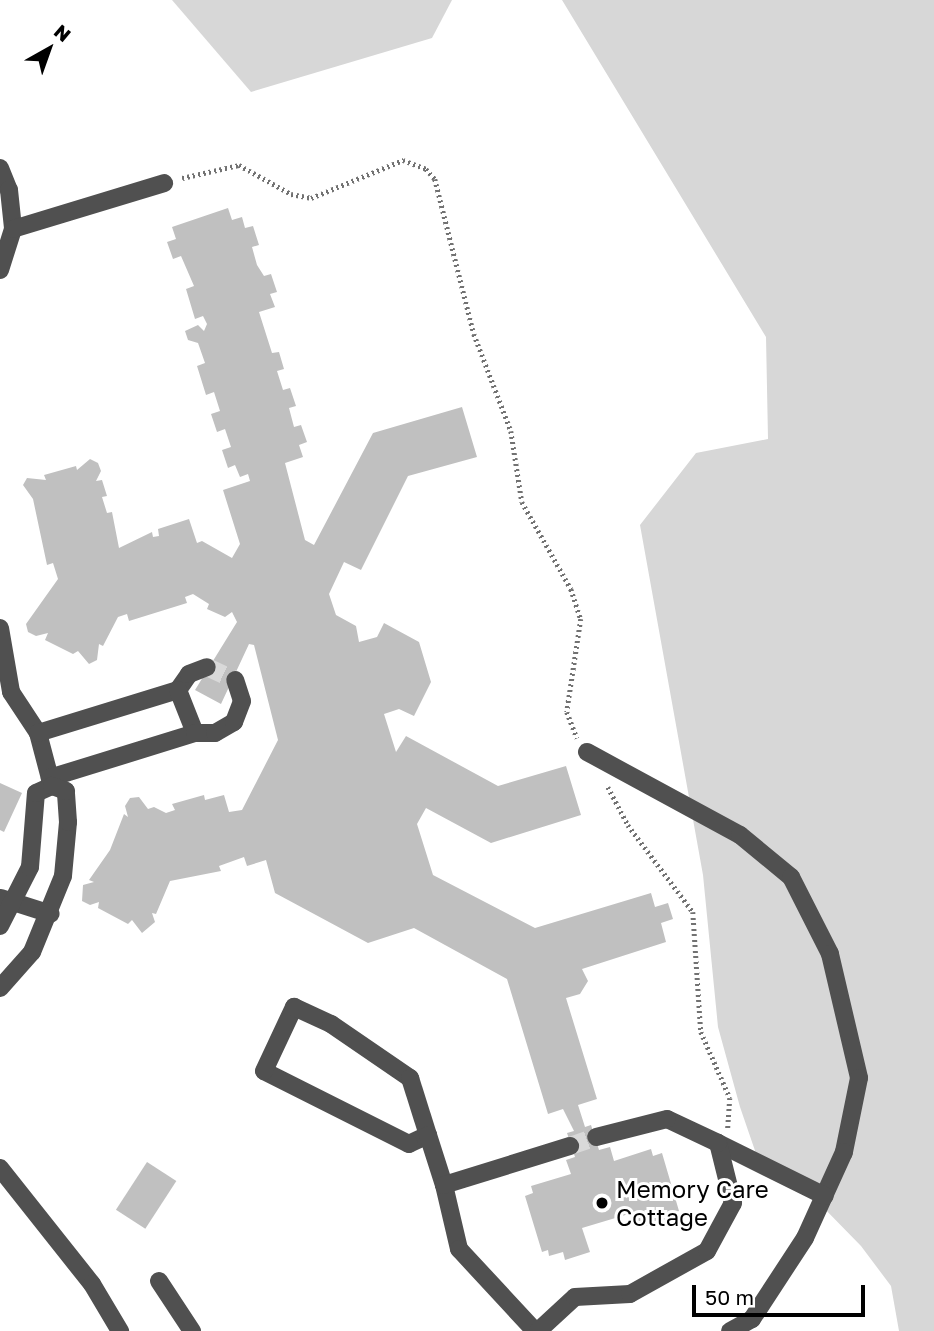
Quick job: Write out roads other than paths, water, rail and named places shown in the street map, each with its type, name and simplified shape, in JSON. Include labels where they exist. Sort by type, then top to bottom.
[{"type":"street","points":[[0,168],[9,190],[13,229],[0,270]]},
{"type":"street","points":[[13,229],[164,183]]},
{"type":"street","points":[[0,628],[11,692],[38,733],[51,782],[66,791],[68,822],[63,876],[51,914],[32,952],[0,988]]},
{"type":"street","points":[[38,733],[178,690],[189,674],[207,667]]},
{"type":"street","points":[[0,926],[5,899],[30,867],[36,793],[51,782],[195,733],[215,733],[234,722],[242,701],[235,680]]},
{"type":"street","points":[[178,690],[195,733]]},
{"type":"street","points":[[587,751],[740,835],[791,877],[830,954],[859,1078],[844,1152],[806,1238],[752,1320],[730,1331]]},
{"type":"street","points":[[5,899],[51,914]]},
{"type":"street","points":[[428,1135],[409,1144],[264,1071],[294,1007],[331,1024],[410,1077],[444,1185],[459,1249],[536,1331],[575,1297],[630,1294],[707,1251],[733,1203],[718,1143]]},
{"type":"street","points":[[596,1137],[667,1119],[825,1196]]},
{"type":"street","points":[[444,1185],[570,1146]]},
{"type":"street","points":[[0,1168],[92,1284],[120,1331]]},
{"type":"street","points":[[159,1281],[192,1331]]},
{"type":"tunnel","points":[[207,667],[235,680]]},
{"type":"tunnel","points":[[570,1146],[596,1137]]},
{"type":"place","name":"Memory Care Cottage","points":[[602,1203]]}]
